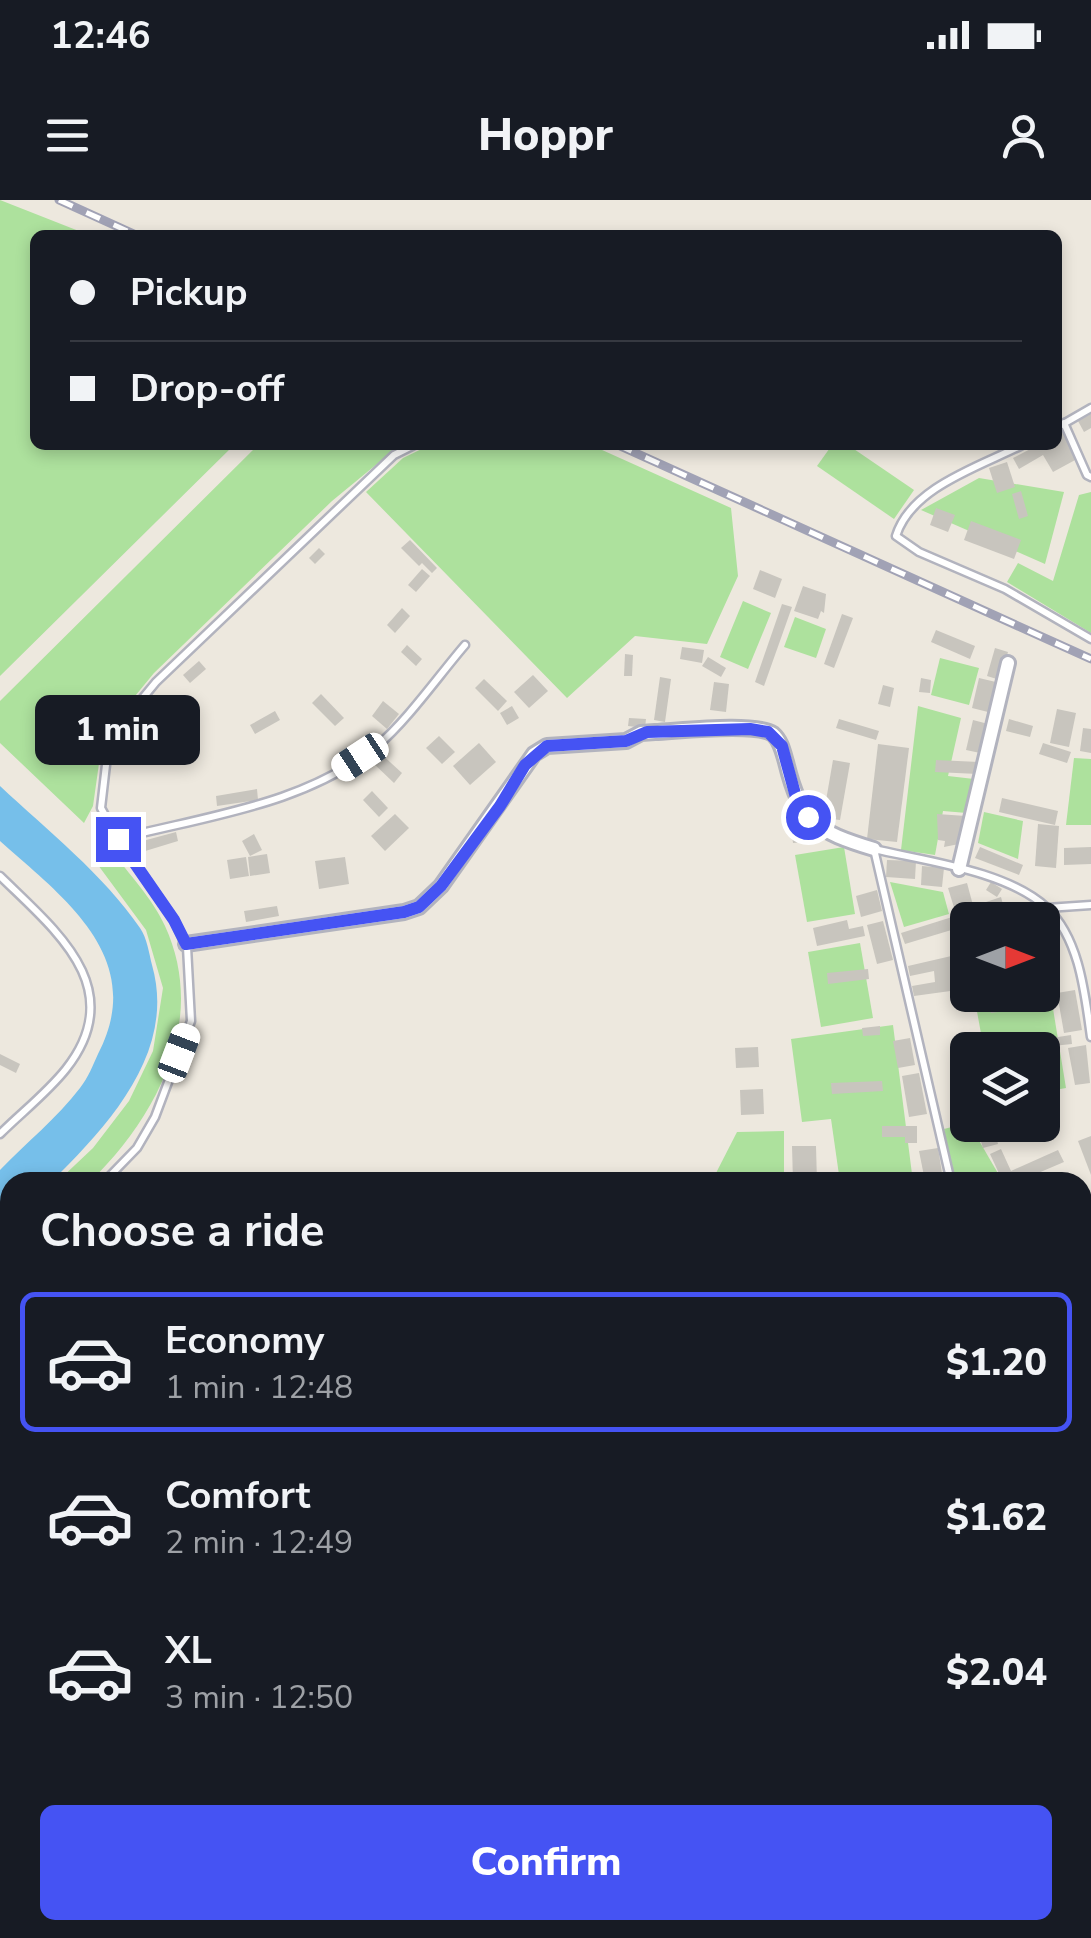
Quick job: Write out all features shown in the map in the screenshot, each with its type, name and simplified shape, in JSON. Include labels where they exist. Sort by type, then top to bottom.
[{"type":"street","points":[[960,870],[1008,662]]},
{"type":"street","points":[[186,944],[419,907],[462,859],[525,765],[547,746],[626,741],[647,732],[768,732],[782,746],[797,801],[808,817],[828,834],[874,849]]},
{"type":"lane","points":[[1062,424],[1091,408]]},
{"type":"lane","points":[[1062,427],[1091,477]]},
{"type":"lane","points":[[114,1172],[137,1148],[155,1117],[191,1021],[186,944],[102,808],[110,740],[180,658],[394,455],[404,450]]},
{"type":"lane","points":[[1012,450],[930,492],[900,524],[896,536],[918,552],[1006,590],[1091,639]]},
{"type":"lane","points":[[118,839],[288,796],[314,785],[379,744],[465,645]]},
{"type":"lane","points":[[949,1172],[874,849],[1001,882],[1037,902]]},
{"type":"lane","points":[[0,876],[58,933],[82,963],[88,989],[88,1026],[67,1068],[0,1134]]},
{"type":"lane","points":[[1060,907],[1091,905]]},
{"type":"lane","points":[[1060,927],[1083,981],[1091,1037]]},
{"type":"green space","points":[[0,200],[76,230],[30,230],[30,450],[229,450],[0,676]]},
{"type":"green space","points":[[253,450],[394,450],[332,501],[154,673],[103,735],[93,806],[84,823],[0,743],[0,701]]},
{"type":"green space","points":[[420,450],[602,450],[731,508],[738,576],[707,644],[635,636],[567,698],[366,492],[403,458]]},
{"type":"green space","points":[[828,450],[855,450],[914,490],[894,519],[817,466]]},
{"type":"green space","points":[[979,478],[1064,492],[1045,564],[921,510]]},
{"type":"green space","points":[[1091,492],[1091,633],[1007,582],[1018,563],[1053,581],[1079,495]]},
{"type":"green space","points":[[743,601],[771,613],[748,669],[720,657]]},
{"type":"green space","points":[[795,617],[826,629],[816,658],[784,647]]},
{"type":"green space","points":[[940,658],[979,668],[969,705],[931,695]]},
{"type":"green space","points":[[918,706],[961,718],[948,776],[974,779],[967,813],[943,811],[935,855],[901,850]]},
{"type":"green space","points":[[1074,758],[1091,759],[1091,825],[1066,825]]},
{"type":"green space","points":[[984,812],[1023,821],[1018,859],[978,843]]},
{"type":"green space","points":[[844,847],[855,914],[807,922],[795,855]]},
{"type":"green space","points":[[111,850],[165,926],[177,961],[181,996],[178,1031],[155,1096],[115,1156],[100,1172],[68,1172],[93,1148],[129,1101],[153,1051],[163,988],[146,930],[98,865]]},
{"type":"green space","points":[[890,882],[943,892],[949,914],[904,927]]},
{"type":"green space","points":[[860,943],[873,1018],[821,1027],[808,952]]},
{"type":"green space","points":[[977,1012],[1054,1012],[1057,1032],[981,1032]]},
{"type":"green space","points":[[893,1025],[912,1172],[839,1172],[831,1119],[802,1122],[791,1039]]},
{"type":"green space","points":[[1060,1051],[1066,1088],[1060,1089]]},
{"type":"green space","points":[[950,1127],[950,1142],[980,1142],[997,1172],[953,1172],[944,1129]]},
{"type":"green space","points":[[784,1131],[784,1172],[717,1172],[737,1132]]},
{"type":"water","points":[[0,786],[109,889],[140,928],[152,965],[157,997],[155,1028],[146,1057],[115,1112],[61,1172],[0,1170],[61,1110],[85,1080],[111,1020],[113,988],[106,959],[92,933],[49,885],[0,841]]},
{"type":"building","points":[[1091,414],[1091,428],[1084,432],[1078,421]]},
{"type":"building","points":[[1062,432],[1077,459],[1053,472],[1043,455],[1019,469],[1013,458],[1028,450],[1062,450]]},
{"type":"building","points":[[1007,462],[1015,487],[997,493],[989,468]]},
{"type":"building","points":[[1021,491],[1028,516],[1019,519],[1012,494]]},
{"type":"building","points":[[936,508],[955,515],[948,532],[930,525]]},
{"type":"building","points":[[971,521],[1021,540],[1014,559],[964,540]]},
{"type":"building","points":[[410,540],[437,568],[432,573],[401,548]]},
{"type":"building","points":[[319,548],[325,554],[315,564],[309,558]]},
{"type":"building","points":[[422,569],[430,576],[416,592],[408,585]]},
{"type":"building","points":[[760,570],[782,579],[775,598],[753,589]]},
{"type":"building","points":[[803,586],[826,594],[824,613],[821,611],[818,619],[794,611]]},
{"type":"building","points":[[782,604],[792,607],[764,686],[755,682]]},
{"type":"building","points":[[402,608],[410,616],[395,633],[387,625]]},
{"type":"building","points":[[842,614],[853,618],[834,668],[824,664]]},
{"type":"building","points":[[936,630],[975,646],[970,659],[931,642]]},
{"type":"building","points":[[407,645],[422,659],[416,666],[401,652]]},
{"type":"building","points":[[682,647],[704,650],[702,663],[680,659]]},
{"type":"building","points":[[995,648],[1008,652],[1000,680],[987,676]]},
{"type":"building","points":[[625,654],[633,655],[632,676],[624,676]]},
{"type":"building","points":[[708,657],[726,668],[721,677],[702,666]]},
{"type":"building","points":[[199,661],[206,669],[190,683],[183,675]]},
{"type":"building","points":[[533,675],[548,691],[529,708],[514,692]]},
{"type":"building","points":[[660,677],[671,679],[665,722],[654,720]]},
{"type":"building","points":[[921,678],[931,680],[930,693],[919,692]]},
{"type":"building","points":[[979,678],[1000,683],[992,713],[972,708]]},
{"type":"building","points":[[484,679],[507,701],[498,711],[475,688]]},
{"type":"building","points":[[714,682],[729,684],[726,712],[710,710]]},
{"type":"building","points":[[883,685],[894,688],[890,707],[878,704]]},
{"type":"building","points":[[321,694],[344,718],[335,726],[312,703]]},
{"type":"building","points":[[383,701],[399,714],[387,729],[372,716]]},
{"type":"building","points":[[512,706],[519,718],[507,725],[500,713]]},
{"type":"building","points":[[1057,709],[1076,713],[1069,747],[1050,743]]},
{"type":"building","points":[[275,711],[280,720],[255,734],[250,725]]},
{"type":"building","points":[[176,714],[196,736],[181,749],[161,727]]},
{"type":"building","points":[[629,718],[646,719],[645,728],[628,726]]},
{"type":"building","points":[[839,719],[879,731],[876,740],[836,728]]},
{"type":"building","points":[[1009,719],[1033,726],[1030,737],[1006,731]]},
{"type":"building","points":[[973,720],[992,725],[985,754],[966,750]]},
{"type":"building","points":[[1083,728],[1091,729],[1091,753],[1080,751]]},
{"type":"building","points":[[137,734],[144,744],[125,755],[118,746]]},
{"type":"building","points":[[439,736],[455,752],[442,764],[426,748]]},
{"type":"building","points":[[479,743],[496,762],[470,785],[453,766]]},
{"type":"building","points":[[1043,743],[1071,752],[1067,763],[1039,754]]},
{"type":"building","points":[[878,744],[909,748],[897,842],[867,839]]},
{"type":"building","points":[[379,752],[402,773],[394,783],[371,761]]},
{"type":"building","points":[[833,760],[850,763],[840,820],[823,818]]},
{"type":"building","points":[[936,760],[979,762],[978,774],[935,772]]},
{"type":"building","points":[[257,789],[258,800],[217,806],[216,796]]},
{"type":"building","points":[[372,791],[388,808],[379,817],[363,800]]},
{"type":"building","points":[[1002,798],[1058,811],[1055,825],[999,812]]},
{"type":"building","points":[[395,814],[409,828],[385,851],[371,836]]},
{"type":"building","points":[[937,814],[966,816],[959,844],[944,847],[945,841],[938,840]]},
{"type":"building","points":[[802,818],[804,842],[793,843],[790,819]]},
{"type":"building","points":[[1038,824],[1059,826],[1056,868],[1035,866]]},
{"type":"building","points":[[176,832],[178,841],[142,852],[139,842]]},
{"type":"building","points":[[254,834],[262,850],[250,856],[242,841]]},
{"type":"building","points":[[980,847],[1023,865],[1019,875],[975,858]]},
{"type":"building","points":[[1091,847],[1091,864],[1064,865],[1064,848]]},
{"type":"building","points":[[267,854],[270,873],[250,876],[248,857]]},
{"type":"building","points":[[246,857],[249,876],[230,879],[227,860]]},
{"type":"building","points":[[345,857],[349,884],[319,889],[315,861]]},
{"type":"building","points":[[887,860],[916,861],[915,879],[886,877]]},
{"type":"building","points":[[922,866],[944,868],[942,887],[921,885]]},
{"type":"building","points":[[991,882],[1002,889],[997,897],[986,890]]},
{"type":"building","points":[[967,883],[972,902],[952,902],[948,888]]},
{"type":"building","points":[[877,890],[882,911],[861,917],[856,896]]},
{"type":"building","points":[[277,906],[279,916],[246,922],[244,911]]},
{"type":"building","points":[[950,918],[950,930],[905,944],[901,933]]},
{"type":"building","points":[[847,920],[849,929],[863,926],[865,936],[817,946],[813,928]]},
{"type":"building","points":[[883,921],[893,960],[877,964],[867,925]]},
{"type":"building","points":[[950,956],[950,991],[914,996],[912,986],[935,982],[934,971],[910,976],[908,966]]},
{"type":"building","points":[[868,969],[869,979],[828,984],[827,973]]},
{"type":"building","points":[[1075,990],[1082,1030],[1064,1033],[1060,992]]},
{"type":"building","points":[[880,1026],[880,1035],[863,1036],[862,1028]]},
{"type":"building","points":[[1071,1035],[1072,1044],[1060,1045],[1060,1037]]},
{"type":"building","points":[[910,1038],[915,1065],[898,1068],[893,1041]]},
{"type":"building","points":[[1086,1045],[1090,1083],[1075,1085],[1068,1048]]},
{"type":"building","points":[[758,1047],[759,1067],[736,1068],[735,1048]]},
{"type":"building","points":[[0,1054],[20,1064],[16,1073],[0,1065]]},
{"type":"building","points":[[919,1073],[927,1114],[909,1117],[902,1076]]},
{"type":"building","points":[[882,1081],[883,1091],[832,1094],[831,1083]]},
{"type":"building","points":[[763,1089],[764,1114],[741,1115],[740,1090]]},
{"type":"building","points":[[882,1126],[917,1126],[917,1143],[905,1143],[905,1137],[882,1137]]},
{"type":"building","points":[[1091,1136],[1091,1172],[1090,1172],[1078,1141]]},
{"type":"building","points":[[981,1142],[997,1142],[998,1144],[983,1148]]},
{"type":"building","points":[[792,1146],[816,1146],[817,1172],[793,1172]]},
{"type":"building","points":[[938,1148],[942,1172],[923,1172],[919,1151]]},
{"type":"building","points":[[1001,1149],[1011,1171],[1058,1150],[1064,1162],[1040,1172],[998,1172],[990,1154]]},
{"type":"railway","points":[[59,200],[125,230]]},
{"type":"railway","points":[[629,450],[1091,659]]},
{"type":"route","points":[[118,839],[145,875],[186,944],[419,907],[462,859],[525,765],[547,746],[626,741],[647,732],[768,732],[782,746],[797,801],[808,817]]}]
